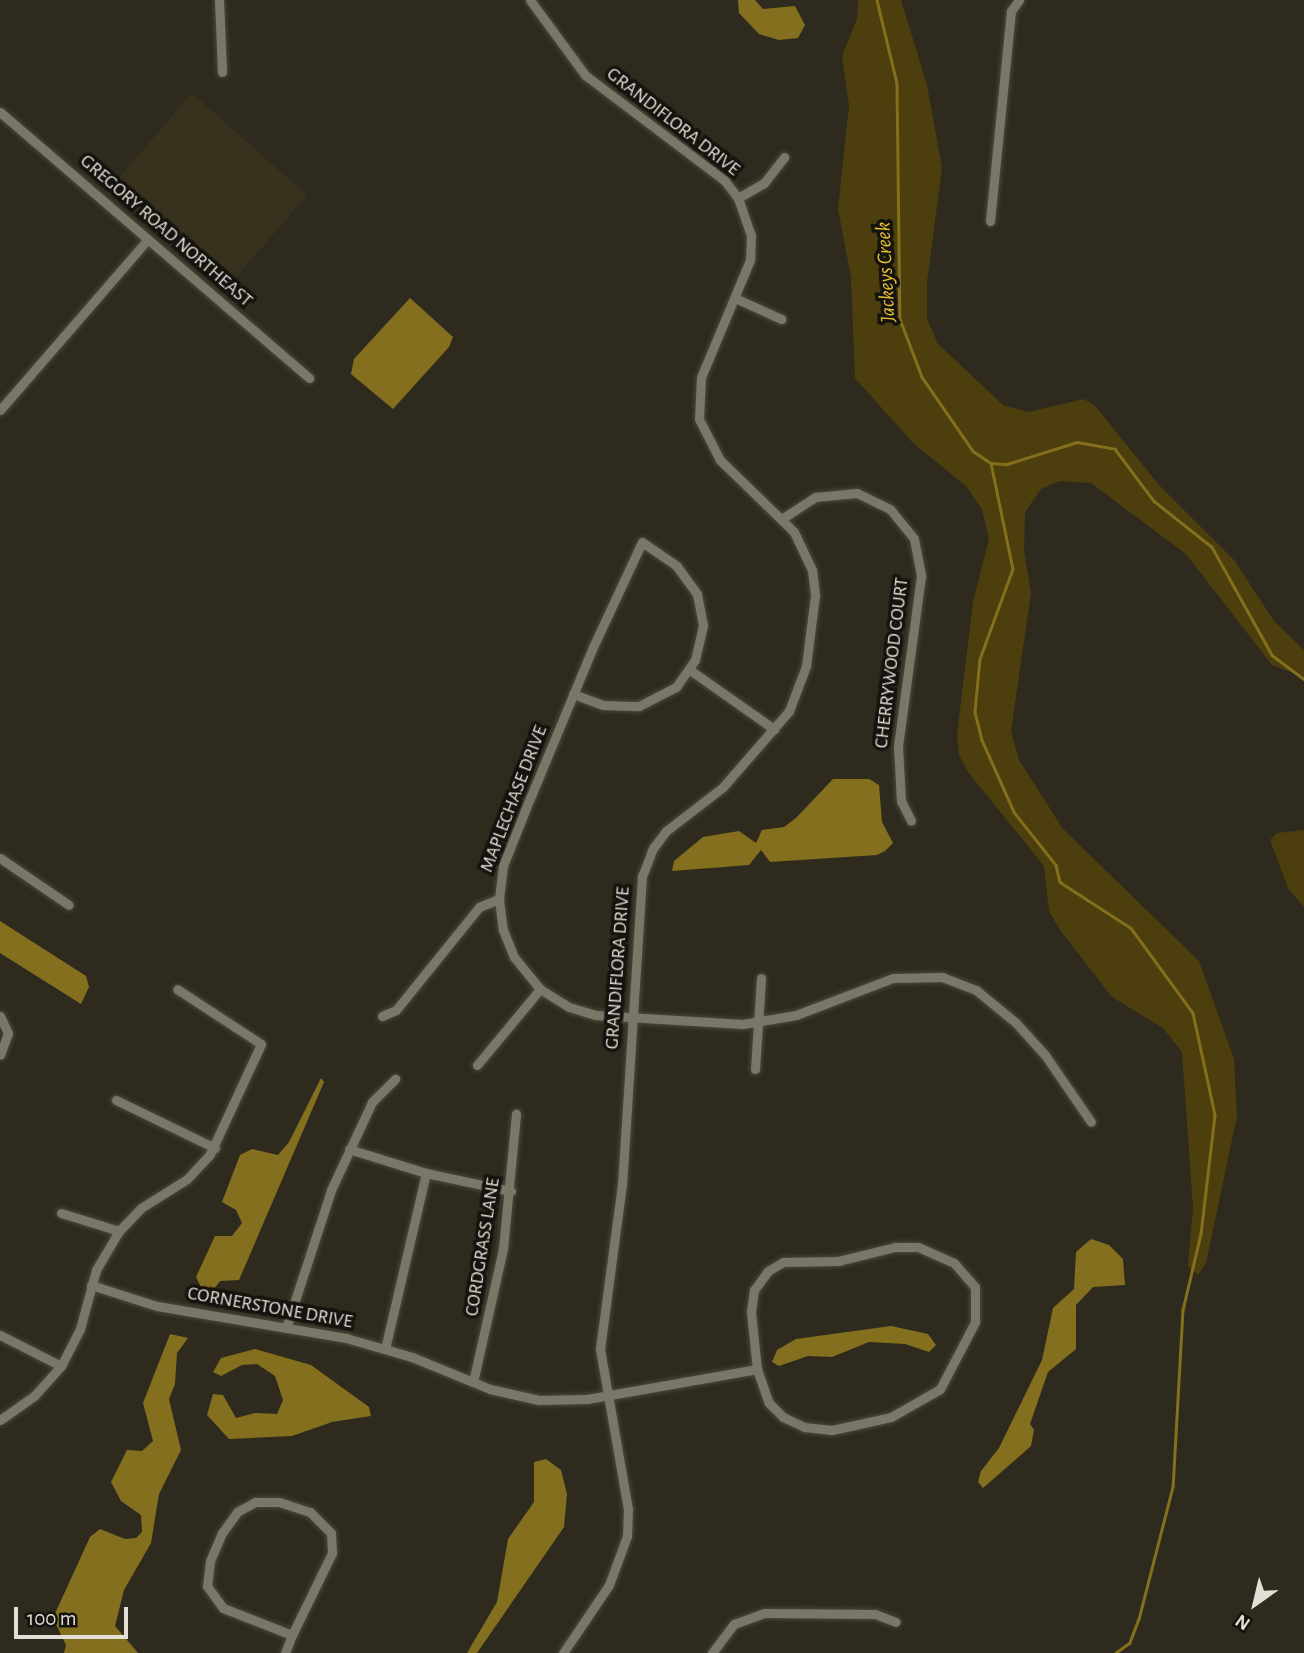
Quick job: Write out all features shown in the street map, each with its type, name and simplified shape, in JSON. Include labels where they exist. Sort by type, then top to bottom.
[{"type":"street","points":[[219,0],[222,72]]},
{"type":"street","name":"GRANDIFLORA DRIVE","points":[[530,0],[538,4],[556,42],[585,75],[725,181],[738,198],[751,246],[735,298],[701,377],[699,419],[720,460],[783,517],[807,556],[815,594],[803,679],[774,729],[723,786],[666,831],[648,858],[640,885],[622,1184],[601,1329],[605,1396],[627,1501],[626,1535],[609,1585],[563,1653]]},
{"type":"street","points":[[990,221],[1011,11],[1019,0]]},
{"type":"street","name":"GREGORY ROAD NORTHEAST","points":[[0,112],[309,378]]},
{"type":"street","points":[[738,198],[764,183],[784,157]]},
{"type":"street","points":[[0,410],[148,239]]},
{"type":"street","points":[[735,298],[781,318]]},
{"type":"street","name":"CHERRYWOOD COURT","points":[[783,517],[815,496],[857,493],[890,509],[914,539],[921,576],[898,746],[901,801],[911,821]]},
{"type":"street","name":"MAPLECHASE DRIVE","points":[[690,670],[702,636],[697,594],[677,566],[642,542],[573,694],[503,866],[499,899],[508,943],[540,989],[582,1012],[632,1019],[758,1024],[808,1012],[905,975],[953,979],[986,997],[1029,1036],[1091,1122]]},
{"type":"street","points":[[573,694],[603,705],[639,706],[668,693],[690,670],[774,729]]},
{"type":"street","points":[[0,858],[69,905]]},
{"type":"street","points":[[382,1016],[396,1010],[479,907],[499,899]]},
{"type":"street","points":[[755,1069],[761,978]]},
{"type":"street","points":[[0,1420],[34,1396],[61,1366],[80,1329],[91,1285],[118,1231],[141,1208],[193,1174],[215,1148],[261,1044],[177,989]]},
{"type":"street","points":[[477,1065],[540,989]]},
{"type":"street","points":[[0,1016],[8,1032],[0,1055]]},
{"type":"street","points":[[287,1325],[314,1233],[349,1149],[372,1102],[395,1079]]},
{"type":"street","points":[[116,1100],[215,1148]]},
{"type":"street","name":"CORDGRASS LANE","points":[[473,1382],[494,1300],[511,1191],[516,1114]]},
{"type":"street","points":[[349,1149],[426,1173],[511,1191]]},
{"type":"street","points":[[385,1349],[426,1173]]},
{"type":"street","points":[[61,1213],[118,1231]]},
{"type":"street","points":[[895,1247],[918,1247],[954,1262],[975,1287],[975,1322],[946,1381],[927,1399],[891,1417],[832,1430],[804,1427],[775,1410],[757,1369],[751,1312],[754,1290],[768,1270],[783,1262],[838,1261],[895,1247]]},
{"type":"street","name":"CORNERSTONE DRIVE","points":[[91,1285],[157,1306],[287,1325],[385,1349],[473,1382],[539,1400],[605,1396],[757,1369]]},
{"type":"street","points":[[0,1335],[61,1366]]},
{"type":"street","points":[[285,1653],[330,1559],[331,1533],[310,1512],[279,1502],[255,1502],[237,1512],[222,1533],[210,1561],[207,1586],[223,1608],[292,1635]]},
{"type":"street","points":[[712,1653],[734,1624],[765,1613],[875,1614],[896,1622]]},
{"type":"shaded area","points":[[738,0],[755,0],[763,9],[795,6],[805,25],[798,38],[779,40],[759,34],[739,13]]},
{"type":"shaded area","points":[[858,0],[901,0],[927,85],[942,168],[927,282],[927,319],[938,344],[1003,405],[1029,412],[1084,399],[1096,407],[1159,485],[1234,560],[1274,621],[1304,650],[1304,677],[1272,665],[1186,554],[1091,483],[1060,481],[1041,489],[1025,512],[1024,551],[1031,593],[1011,731],[1019,760],[1063,829],[1199,961],[1234,1059],[1237,1116],[1206,1263],[1198,1275],[1188,1266],[1193,1208],[1182,1052],[1163,1028],[1112,997],[1060,930],[1049,911],[1044,866],[968,772],[959,755],[957,735],[973,602],[989,539],[982,509],[966,486],[913,443],[855,378],[851,277],[838,209],[849,105],[842,56],[857,19]]},
{"type":"shaded area","points":[[192,93],[307,195],[226,289],[110,188]]},
{"type":"shaded area","points":[[410,298],[453,337],[449,347],[393,409],[351,374],[354,359]]},
{"type":"shaded area","points":[[833,779],[869,779],[879,785],[882,822],[893,843],[885,851],[877,855],[770,862],[761,850],[749,865],[672,871],[674,861],[703,837],[739,831],[756,843],[762,830],[784,827]]},
{"type":"shaded area","points":[[1304,830],[1304,907],[1288,888],[1270,840],[1277,833]]},
{"type":"shaded area","points":[[0,921],[86,976],[89,987],[81,1004],[0,953]]},
{"type":"shaded area","points":[[321,1078],[324,1082],[239,1280],[220,1281],[214,1289],[201,1287],[196,1277],[215,1236],[232,1236],[242,1223],[236,1210],[222,1202],[240,1155],[252,1149],[278,1155],[289,1142]]},
{"type":"shaded area","points":[[1091,1239],[1109,1245],[1123,1259],[1125,1285],[1093,1287],[1076,1305],[1076,1349],[1048,1372],[1030,1424],[1034,1430],[1031,1446],[983,1488],[978,1482],[981,1471],[999,1448],[1042,1360],[1053,1308],[1074,1289],[1076,1252]]},
{"type":"shaded area","points":[[891,1326],[928,1334],[936,1345],[929,1352],[905,1344],[869,1342],[832,1357],[808,1356],[779,1366],[772,1362],[777,1350],[796,1339]]},
{"type":"shaded area","points":[[170,1334],[188,1338],[177,1353],[175,1384],[169,1399],[181,1450],[159,1494],[151,1543],[124,1590],[115,1626],[138,1653],[64,1653],[66,1645],[53,1618],[90,1537],[100,1529],[125,1539],[136,1538],[142,1532],[141,1515],[121,1501],[111,1482],[127,1450],[142,1451],[153,1441],[143,1403]]},
{"type":"shaded area","points":[[255,1349],[311,1365],[369,1407],[371,1416],[332,1422],[292,1436],[229,1439],[207,1415],[213,1394],[223,1395],[236,1418],[255,1413],[277,1414],[283,1400],[275,1376],[257,1364],[242,1365],[221,1376],[213,1372],[221,1358]]},
{"type":"shaded area","points":[[546,1459],[561,1470],[567,1494],[564,1527],[477,1653],[467,1653],[497,1602],[508,1539],[534,1502],[534,1462]]},
{"type":"waterway","name":"Jackeys Creek","points":[[877,0],[897,83],[900,319],[922,377],[973,451],[991,463],[1007,464],[1077,442],[1115,449],[1154,501],[1212,547],[1272,655],[1304,679]]},
{"type":"waterway","points":[[991,463],[1013,569],[980,659],[975,712],[982,740],[1014,812],[1056,865],[1060,882],[1131,928],[1193,1013],[1215,1115],[1201,1234],[1183,1310],[1173,1487],[1139,1619],[1130,1643],[1116,1653]]}]
